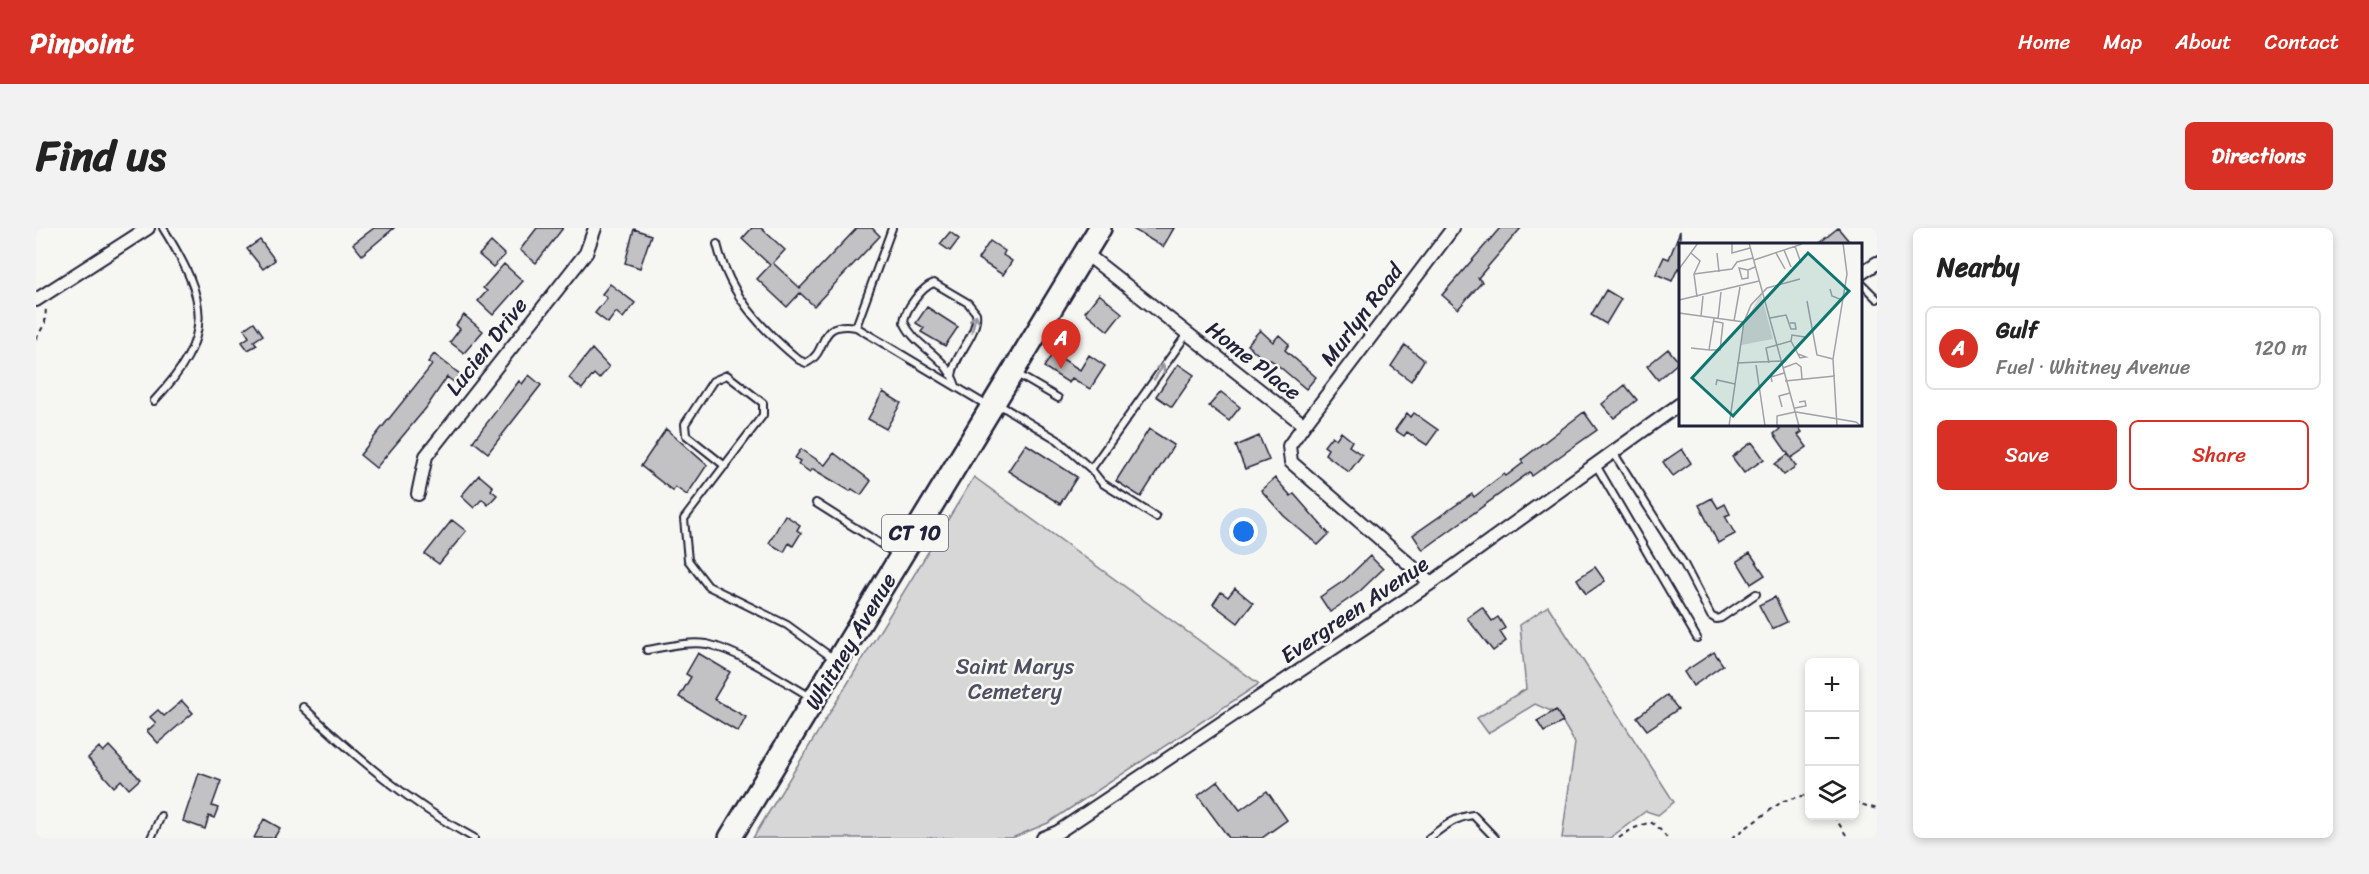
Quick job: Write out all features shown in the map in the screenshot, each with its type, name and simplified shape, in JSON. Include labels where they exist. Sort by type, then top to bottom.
[{"type":"highway","name":"Whitney Avenue","points":[[730,838],[1100,228]]},
{"type":"street","points":[[38,298],[148,228]]},
{"type":"street","name":"Lucien Drive","points":[[418,494],[426,456],[586,253],[595,228]]},
{"type":"street","name":"Murlyn Road","points":[[1304,425],[1453,228]]},
{"type":"street","name":"Home Place","points":[[1085,253],[1304,425],[1289,446],[1291,462],[1431,583]]},
{"type":"street","points":[[1862,273],[1877,262]]},
{"type":"street","name":"Evergreen Avenue","points":[[1043,838],[1059,835],[1431,583],[1679,405]]},
{"type":"lane","points":[[154,401],[192,353],[199,332],[195,291],[163,228]]},
{"type":"lane","points":[[856,327],[892,228]]},
{"type":"lane","points":[[717,244],[728,279],[744,305],[762,327],[799,360],[806,363],[812,360],[826,333],[837,326],[856,327],[956,387],[1058,441],[1092,469],[1102,483],[1156,517]]},
{"type":"lane","points":[[952,376],[957,358],[975,326],[976,313],[968,303],[934,283],[928,285],[909,309],[904,322],[909,332],[936,354],[952,376],[956,387]]},
{"type":"lane","points":[[1862,284],[1877,299]]},
{"type":"lane","points":[[1092,469],[1187,334]]},
{"type":"lane","points":[[1013,372],[1058,398]]},
{"type":"lane","points":[[725,466],[686,435],[685,424],[713,381],[727,375],[763,403],[763,415],[725,466],[684,519],[688,560],[708,586],[786,625],[837,662]]},
{"type":"lane","points":[[1613,452],[1684,564],[1711,616],[1716,620],[1721,618],[1756,594]]},
{"type":"lane","points":[[1596,465],[1697,638]]},
{"type":"lane","points":[[816,502],[901,557]]},
{"type":"lane","points":[[647,650],[687,644],[707,644],[761,669],[814,699]]},
{"type":"lane","points":[[303,707],[356,757],[395,789],[445,823],[474,838]]},
{"type":"lane","points":[[1428,838],[1461,816],[1473,815],[1495,838]]},
{"type":"lane","points":[[151,838],[161,816]]},
{"type":"path","points":[[36,339],[47,311],[38,298]]},
{"type":"path","points":[[1732,838],[1783,801],[1805,795]]},
{"type":"path","points":[[1859,803],[1877,809]]},
{"type":"path","points":[[1837,820],[1848,838]]},
{"type":"path","points":[[1619,838],[1632,829],[1650,822],[1658,826],[1667,838]]},
{"type":"green space","name":"Saint Marys Cemetery","points":[[974,477],[1259,684],[1048,823],[1012,838],[753,838]]},
{"type":"green space","points":[[1548,606],[1674,802],[1658,815],[1646,811],[1610,838],[1562,838],[1575,743],[1558,714],[1535,704],[1488,733],[1477,718],[1526,689],[1520,625]]},
{"type":"building","points":[[374,228],[394,228],[362,255],[353,244]]},
{"type":"building","points":[[537,228],[563,228],[536,263],[520,250]]},
{"type":"building","points":[[752,228],[761,228],[785,250],[773,263],[800,288],[857,228],[872,228],[880,236],[814,306],[800,293],[787,307],[757,279],[770,265],[742,239]]},
{"type":"building","points":[[1131,228],[1174,228],[1163,247]]},
{"type":"building","points":[[1500,228],[1521,228],[1478,278],[1482,282],[1458,309],[1442,295]]},
{"type":"building","points":[[1838,228],[1848,240],[1844,243],[1819,243]]},
{"type":"building","points":[[634,229],[651,235],[640,268],[625,263]]},
{"type":"building","points":[[1680,231],[1679,268],[1672,281],[1656,274],[1664,257],[1669,259]]},
{"type":"building","points":[[950,232],[959,239],[950,251],[940,244]]},
{"type":"building","points":[[260,240],[275,260],[263,269],[247,249]]},
{"type":"building","points":[[990,241],[1005,251],[1003,255],[1012,261],[1003,275],[978,259]]},
{"type":"building","points":[[491,242],[505,255],[493,267],[479,255]]},
{"type":"building","points":[[504,264],[523,281],[493,315],[478,301],[487,291],[483,288]]},
{"type":"building","points":[[610,284],[635,303],[623,318],[616,312],[608,323],[595,313],[607,298],[602,294]]},
{"type":"building","points":[[1606,290],[1621,299],[1606,324],[1591,315]]},
{"type":"building","points":[[1099,294],[1122,313],[1108,331],[1085,312]]},
{"type":"building","points":[[927,307],[958,327],[945,346],[921,332],[924,328],[916,323]]},
{"type":"building","points":[[464,315],[483,331],[464,353],[450,342],[460,329],[456,325]]},
{"type":"building","points":[[254,322],[263,335],[254,341],[257,345],[248,350],[242,342],[249,337],[244,329]]},
{"type":"building","points":[[1260,330],[1273,342],[1279,335],[1289,344],[1285,350],[1316,377],[1306,389],[1274,362],[1269,359],[1267,362],[1247,345]]},
{"type":"building","points":[[1405,345],[1424,360],[1411,381],[1391,366]]},
{"type":"building","points":[[592,349],[609,367],[599,379],[594,374],[582,389],[569,378]]},
{"type":"building","points":[[1668,349],[1679,362],[1658,380],[1647,366]]},
{"type":"building","points":[[1053,353],[1080,370],[1089,355],[1105,366],[1090,389],[1072,378],[1069,383],[1044,367]]},
{"type":"building","points":[[434,354],[461,375],[455,383],[447,377],[426,408],[376,468],[360,455],[432,365],[428,362]]},
{"type":"building","points":[[1178,364],[1194,375],[1172,407],[1156,396]]},
{"type":"building","points":[[529,375],[541,385],[488,453],[473,441],[519,381],[522,384]]},
{"type":"building","points":[[1625,385],[1637,400],[1614,418],[1602,404]]},
{"type":"building","points":[[883,392],[901,403],[886,429],[868,419]]},
{"type":"building","points":[[1221,392],[1240,407],[1229,421],[1209,406]]},
{"type":"building","points":[[1584,412],[1597,430],[1532,476],[1530,472],[1423,550],[1413,535],[1472,494],[1474,497],[1504,474],[1506,476],[1523,463],[1521,460]]},
{"type":"building","points":[[1407,413],[1411,417],[1414,413],[1438,430],[1427,445],[1407,432],[1404,436],[1395,430]]},
{"type":"building","points":[[1778,426],[1798,426],[1802,432],[1798,435],[1807,447],[1791,458],[1774,434],[1780,429]]},
{"type":"building","points":[[666,429],[707,465],[687,495],[675,487],[673,491],[641,466]]},
{"type":"building","points":[[1149,429],[1174,445],[1141,497],[1116,481]]},
{"type":"building","points":[[1341,432],[1352,441],[1349,446],[1362,455],[1349,472],[1325,454],[1328,449],[1324,446],[1332,436],[1336,439]]},
{"type":"building","points":[[1259,436],[1269,460],[1245,469],[1236,446]]},
{"type":"building","points":[[1752,442],[1764,459],[1744,473],[1732,457]]},
{"type":"building","points":[[1026,444],[1077,477],[1060,504],[1008,471]]},
{"type":"building","points":[[801,449],[825,465],[834,453],[871,481],[861,495],[852,489],[850,491],[813,469],[810,472],[798,464],[800,461],[795,458]]},
{"type":"building","points":[[1682,449],[1691,463],[1673,476],[1663,462]]},
{"type":"building","points":[[1788,454],[1796,466],[1784,475],[1775,464]]},
{"type":"building","points":[[479,475],[493,487],[491,490],[497,495],[488,505],[482,499],[474,508],[461,496]]},
{"type":"building","points":[[1275,478],[1291,496],[1294,494],[1329,534],[1318,545],[1284,516],[1261,490]]},
{"type":"building","points":[[1712,498],[1718,508],[1725,504],[1730,514],[1725,516],[1735,534],[1718,543],[1699,505]]},
{"type":"building","points":[[785,515],[800,525],[797,530],[801,533],[793,546],[789,543],[784,552],[769,543]]},
{"type":"building","points":[[452,520],[466,531],[439,564],[425,554]]},
{"type":"building","points":[[1750,553],[1765,575],[1751,584],[1737,561]]},
{"type":"building","points":[[1370,556],[1383,569],[1359,592],[1330,612],[1320,597],[1345,580]]},
{"type":"building","points":[[1595,567],[1605,581],[1586,594],[1577,579]]},
{"type":"building","points":[[1235,588],[1253,603],[1238,623],[1213,604],[1221,592],[1228,597]]},
{"type":"building","points":[[1775,597],[1787,622],[1772,629],[1759,605]]},
{"type":"building","points":[[1482,607],[1492,621],[1498,617],[1505,628],[1500,632],[1506,641],[1493,651],[1467,618]]},
{"type":"building","points":[[1714,652],[1723,665],[1693,686],[1684,672]]},
{"type":"building","points":[[698,653],[730,672],[714,699],[746,717],[738,732],[679,697],[691,677],[686,674]]},
{"type":"building","points":[[1667,695],[1678,709],[1647,730],[1637,717]]},
{"type":"building","points":[[182,701],[193,713],[158,743],[147,731],[156,723],[150,717],[158,710],[164,716]]},
{"type":"building","points":[[1556,710],[1563,722],[1544,732],[1537,721]]},
{"type":"building","points":[[109,746],[140,779],[129,789],[121,780],[114,787],[88,758],[99,747],[103,752]]},
{"type":"building","points":[[199,773],[221,781],[212,806],[218,808],[214,818],[209,816],[205,829],[183,821]]},
{"type":"building","points":[[1218,781],[1240,810],[1267,791],[1287,820],[1262,838],[1229,838],[1198,796]]},
{"type":"building","points":[[264,819],[280,828],[274,838],[254,838]]},
{"type":"place","name":"Gulf","points":[[1061,369]]}]
